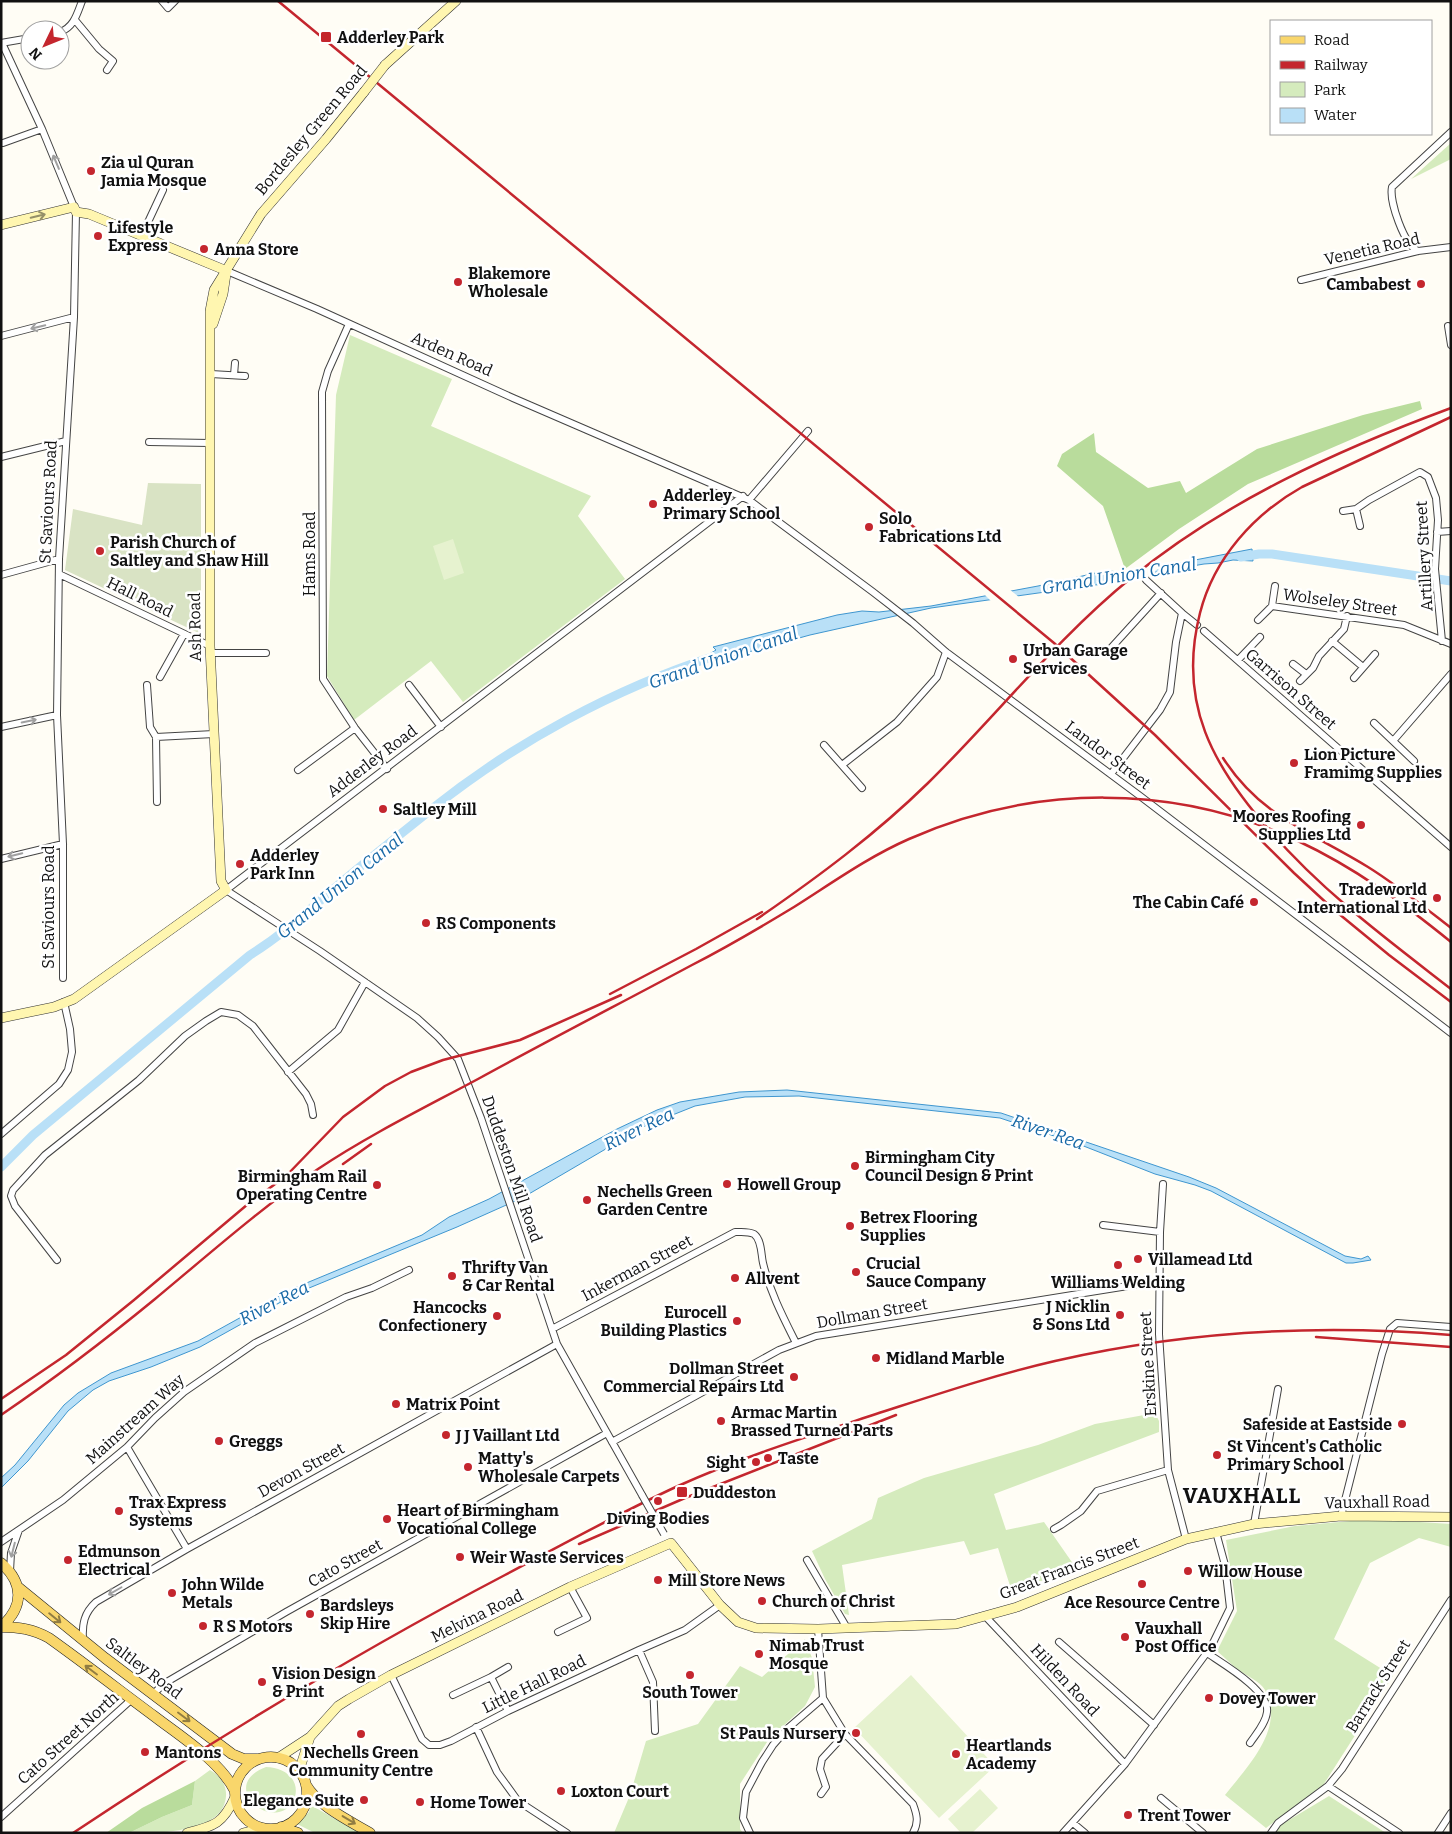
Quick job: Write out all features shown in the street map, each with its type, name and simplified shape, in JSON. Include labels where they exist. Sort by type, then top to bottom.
[{"type":"main road","name":"Bordesley Green Road","points":[[227,272],[248,233],[261,214],[326,139],[385,65],[456,1]]},
{"type":"main road","name":"Arden Road","points":[[75,209],[142,235],[227,272]]},
{"type":"main road","points":[[1,225],[75,209]]},
{"type":"main road","name":"Ash Road","points":[[226,890],[221,881],[210,649],[210,444],[211,332],[223,294],[227,272]]},
{"type":"main road","name":"Adderley Road","points":[[1,1018],[54,1007],[74,999],[226,890]]},
{"type":"main road","name":"Vauxhall Road","points":[[1186,1539],[1254,1524],[1341,1516],[1451,1517]]},
{"type":"main road","name":"Great Francis Street","points":[[670,1544],[720,1604],[738,1622],[749,1626],[770,1629],[818,1629],[956,1624],[1017,1607],[1186,1539]]},
{"type":"main road","name":"Melvina Road","points":[[278,1758],[310,1737],[338,1706],[391,1676],[570,1587],[670,1544]]},
{"type":"main road","points":[[1,1563],[10,1571],[18,1587],[16,1609],[10,1619],[1,1627]]},
{"type":"main road","name":"Saltley Road","points":[[18,1587],[83,1640],[232,1754],[244,1759],[257,1759]]},
{"type":"main road","name":"Saltley Road","points":[[1,1627],[36,1631],[62,1647],[132,1699],[206,1758],[229,1780],[235,1794]]},
{"type":"main road","name":"Melvina Road","points":[[299,1771],[310,1737]]},
{"type":"main road","points":[[263,1828],[253,1824],[244,1817],[238,1808],[235,1794],[236,1781],[248,1764],[257,1759],[268,1757],[286,1760],[299,1771],[310,1791],[334,1812],[370,1833]]},
{"type":"main road","points":[[281,1827],[291,1822],[300,1814],[305,1804],[307,1793],[305,1782]]},
{"type":"main road","points":[[187,1833],[208,1828],[222,1820],[235,1794]]},
{"type":"main road","points":[[243,1833],[263,1828],[281,1827],[298,1833]]},
{"type":"street","points":[[70,24],[74,20],[82,1]]},
{"type":"street","points":[[162,1],[168,8],[175,1]]},
{"type":"street","points":[[74,20],[99,49],[113,61],[107,70]]},
{"type":"street","points":[[2,43],[20,40]]},
{"type":"street","name":"St Saviours Road","points":[[2,43],[42,128],[75,209],[74,317],[59,559],[57,715],[63,844],[63,978]]},
{"type":"street","points":[[4,143],[42,128]]},
{"type":"street","points":[[1418,251],[1412,249],[1400,225],[1391,198],[1392,187],[1451,132]]},
{"type":"street","points":[[142,235],[163,190]]},
{"type":"street","name":"Venetia Road","points":[[1301,280],[1418,251],[1451,247]]},
{"type":"street","name":"Arden Road","points":[[227,272],[746,498]]},
{"type":"street","points":[[1,336],[74,317]]},
{"type":"street","name":"Hams Road","points":[[349,324],[328,371],[322,392],[323,678],[354,728],[387,769]]},
{"type":"street","points":[[1448,326],[1451,345]]},
{"type":"street","points":[[234,376],[235,364]]},
{"type":"street","points":[[211,374],[246,376]]},
{"type":"street","name":"Adderley Road","points":[[226,890],[746,498],[808,430]]},
{"type":"street","points":[[1,458],[66,441]]},
{"type":"street","points":[[149,442],[210,444]]},
{"type":"street","name":"Artillery Street","points":[[1343,511],[1356,509],[1420,472],[1428,477],[1436,498],[1438,520],[1435,569],[1442,641]]},
{"type":"street","name":"Landor Street","points":[[746,498],[873,592],[946,652],[1111,774],[1451,1033]]},
{"type":"street","points":[[1356,509],[1360,526]]},
{"type":"street","points":[[1437,532],[1451,531]]},
{"type":"street","points":[[1,575],[59,559]]},
{"type":"street","name":"Hall Road","points":[[59,574],[184,634],[210,649]]},
{"type":"street","points":[[1146,580],[1197,626]]},
{"type":"street","points":[[1272,606],[1275,586]]},
{"type":"street","points":[[1111,648],[1161,593]]},
{"type":"street","name":"Wolseley Street","points":[[1258,620],[1272,606],[1404,625],[1451,644]]},
{"type":"street","points":[[1111,774],[1160,710],[1170,692],[1176,642],[1182,613]]},
{"type":"street","points":[[1300,681],[1314,668],[1319,656],[1344,629],[1347,616]]},
{"type":"street","name":"Garrison Street","points":[[1204,631],[1451,848]]},
{"type":"street","points":[[160,677],[184,634]]},
{"type":"street","points":[[1238,660],[1260,637]]},
{"type":"street","points":[[1332,641],[1363,667]]},
{"type":"street","points":[[210,649],[266,653]]},
{"type":"street","points":[[842,765],[897,722],[937,677],[946,652]]},
{"type":"street","points":[[1354,678],[1374,654]]},
{"type":"street","points":[[1293,664],[1306,674]]},
{"type":"street","points":[[1393,741],[1450,678]]},
{"type":"street","points":[[148,685],[150,727],[156,736],[157,802]]},
{"type":"street","points":[[409,685],[441,727]]},
{"type":"street","points":[[1,727],[57,715]]},
{"type":"street","points":[[1374,723],[1414,761]]},
{"type":"street","points":[[298,770],[354,728]]},
{"type":"street","points":[[156,736],[214,734]]},
{"type":"street","points":[[824,745],[862,788]]},
{"type":"street","points":[[1,859],[63,844]]},
{"type":"street","name":"Duddeston Mill Road","points":[[226,890],[417,1018],[458,1059],[481,1118],[557,1344],[670,1544]]},
{"type":"street","points":[[288,1072],[338,1030],[365,982]]},
{"type":"street","points":[[1,1134],[59,1084],[68,1070],[72,1052],[70,1029],[64,1002]]},
{"type":"street","points":[[57,1260],[15,1206],[11,1196],[13,1190],[45,1155],[139,1080],[185,1036],[206,1020],[221,1012],[238,1014],[253,1026],[306,1094],[311,1104],[313,1115]]},
{"type":"street","name":"Erskine Street","points":[[1163,1184],[1160,1232],[1159,1334],[1168,1470],[1186,1539]]},
{"type":"street","points":[[1103,1225],[1160,1232]]},
{"type":"street","name":"Inkerman Street","points":[[552,1329],[735,1232],[745,1231],[754,1234],[759,1241],[762,1262],[771,1292],[796,1342]]},
{"type":"street","name":"Mainstream Way","points":[[1,1542],[63,1500],[127,1448],[155,1418],[184,1392],[255,1343],[346,1297],[372,1288],[409,1270]]},
{"type":"street","name":"Dollman Street","points":[[612,1442],[796,1342],[816,1336],[1159,1281]]},
{"type":"street","points":[[1341,1516],[1382,1354],[1392,1326],[1400,1322],[1451,1327]]},
{"type":"street","name":"Devon Street","points":[[83,1640],[85,1615],[96,1602],[187,1549],[557,1344]]},
{"type":"street","points":[[1254,1524],[1278,1389]]},
{"type":"street","name":"Cato Street","points":[[153,1694],[165,1683],[286,1612],[607,1433]]},
{"type":"street","points":[[127,1448],[187,1549]]},
{"type":"street","points":[[1054,1529],[1080,1511],[1097,1491],[1168,1470]]},
{"type":"street","points":[[10,1571],[11,1553],[19,1530]]},
{"type":"street","points":[[1063,1833],[1126,1764],[1207,1653],[1230,1608],[1225,1565],[1216,1532]]},
{"type":"street","points":[[807,1560],[847,1628]]},
{"type":"street","points":[[558,1632],[587,1618],[570,1587]]},
{"type":"street","name":"Barrack Street","points":[[1270,1833],[1278,1824],[1328,1786],[1342,1769],[1451,1600]]},
{"type":"street","name":"Little Hall Road","points":[[391,1676],[422,1738],[429,1745],[440,1745],[508,1710],[685,1630],[720,1604]]},
{"type":"street","name":"Hilden Road","points":[[985,1616],[1126,1764]]},
{"type":"street","points":[[818,1629],[823,1698],[845,1734],[913,1804],[917,1815],[917,1825],[914,1833]]},
{"type":"street","points":[[1059,1642],[1154,1725]]},
{"type":"street","points":[[638,1650],[653,1682],[655,1731]]},
{"type":"street","points":[[1207,1653],[1257,1689],[1264,1698],[1268,1711],[1250,1743]]},
{"type":"street","points":[[453,1695],[508,1668]]},
{"type":"street","points":[[491,1677],[508,1710]]},
{"type":"street","points":[[750,1833],[743,1818],[746,1792],[772,1745],[788,1728],[823,1698]]},
{"type":"street","name":"Cato Street North","points":[[1,1817],[132,1699]]},
{"type":"street","points":[[476,1727],[497,1772],[518,1801],[567,1833]]},
{"type":"street","points":[[821,1794],[829,1786],[820,1768],[822,1759],[845,1734]]},
{"type":"street","points":[[1328,1786],[1399,1833]]},
{"type":"street","points":[[1161,1798],[1203,1833]]},
{"type":"street","points":[[1438,1833],[1451,1814]]},
{"type":"street","points":[[1073,1823],[1085,1833]]},
{"type":"green space","points":[[1451,143],[1451,159],[1411,179]]},
{"type":"green space","points":[[350,335],[452,379],[431,426],[591,496],[578,516],[625,579],[463,702],[431,661],[354,720],[327,676],[336,395]]},
{"type":"green space","points":[[1420,401],[1422,409],[1248,484],[1179,529],[1125,569],[1103,506],[1057,466],[1062,454],[1094,433],[1096,452],[1148,488],[1180,481],[1186,493],[1257,449],[1363,415]]},
{"type":"green space","points":[[148,483],[201,484],[201,634],[65,570],[73,509],[142,525]]},
{"type":"green space","points":[[453,539],[464,573],[444,580],[433,546]]},
{"type":"green space","points":[[1155,1413],[1159,1421],[1159,1432],[994,1494],[1006,1530],[1044,1522],[1076,1568],[1012,1592],[998,1548],[970,1555],[964,1541],[842,1565],[849,1615],[845,1614],[812,1551],[872,1519],[878,1498],[924,1478],[1038,1445],[1095,1424]]},
{"type":"green space","points":[[1373,1519],[1451,1524],[1451,1547],[1419,1538],[1370,1563],[1334,1639],[1393,1676],[1322,1787],[1266,1828],[1225,1795],[1261,1746],[1271,1719],[1270,1704],[1263,1687],[1237,1669],[1217,1651],[1237,1611],[1226,1540],[1295,1526]]},
{"type":"green space","points":[[805,1639],[812,1658],[815,1687],[805,1706],[769,1739],[740,1784],[740,1829],[743,1833],[614,1833],[630,1795],[646,1741],[698,1724],[740,1666],[762,1677]]},
{"type":"green space","points":[[911,1675],[995,1766],[939,1818],[854,1728]]},
{"type":"green space","points":[[266,1767],[286,1773],[294,1782],[296,1788],[293,1802],[284,1810],[273,1813],[262,1810],[253,1803],[247,1794],[246,1785],[252,1775]]},
{"type":"green space","points":[[210,1770],[222,1781],[226,1792],[222,1808],[214,1818],[187,1829],[156,1833],[129,1833],[192,1805],[195,1781]]},
{"type":"green space","points":[[195,1781],[192,1805],[129,1833],[106,1833],[142,1808]]},
{"type":"green space","points":[[980,1789],[998,1808],[972,1833],[961,1833],[948,1819]]},
{"type":"green space","points":[[1329,1796],[1386,1833],[1274,1833],[1279,1826]]},
{"type":"green space","points":[[312,1802],[316,1808],[360,1833],[315,1833],[297,1824],[309,1812]]},
{"type":"water","points":[[1252,549],[1253,561],[1233,560],[1204,564],[1128,577],[1117,582],[931,608],[810,635],[723,659],[704,662],[703,658],[716,650],[713,647],[837,615],[862,611],[879,612],[931,606],[1100,572],[1119,572],[1169,565]]},
{"type":"water","name":"River Rea","points":[[787,1090],[1001,1113],[1189,1177],[1216,1188],[1345,1256],[1361,1259],[1368,1256],[1371,1260],[1346,1263],[1211,1191],[1155,1174],[1081,1145],[1000,1118],[799,1096],[745,1097],[695,1106],[645,1126],[522,1198],[297,1293],[200,1347],[151,1367],[109,1381],[93,1390],[68,1411],[28,1461],[1,1488],[1,1478],[15,1465],[64,1405],[78,1393],[111,1373],[198,1341],[292,1289],[422,1235],[449,1217],[489,1199],[617,1129],[657,1110],[680,1102],[739,1092]]},
{"type":"pier","points":[[1165,563],[1149,576],[1125,581],[1130,577],[1121,569],[1142,566],[1144,568]]},
{"type":"pier","points":[[1009,589],[1020,598],[993,603],[983,593]]},
{"type":"waterway","name":"Grand Union Canal","points":[[1241,557],[1272,554],[1451,581]]},
{"type":"waterway","name":"Grand Union Canal","points":[[1,1167],[33,1135],[250,955],[284,931],[372,857],[465,784],[532,740],[603,701],[677,669],[715,656]]},
{"type":"railway","points":[[278,1],[1054,643],[1155,735],[1294,873],[1333,909],[1451,1002]]},
{"type":"railway","points":[[757,919],[846,854],[888,820],[928,783],[1077,626],[1131,578],[1167,550],[1244,501],[1284,480],[1367,441],[1451,408]]},
{"type":"railway","points":[[1451,417],[1302,487],[1284,498],[1252,524],[1226,556],[1206,593],[1194,646],[1193,676],[1197,705],[1205,732],[1217,758],[1250,808],[1291,854],[1335,896],[1451,989]]},
{"type":"railway","points":[[1223,758],[1254,795],[1288,822],[1379,874],[1451,928]]},
{"type":"railway","points":[[1,1415],[117,1329],[276,1200],[337,1157],[397,1122],[731,944],[879,854],[909,839],[956,821],[1005,808],[1054,800],[1104,798],[1154,800],[1203,808],[1251,822],[1319,851],[1378,887],[1451,942]]},
{"type":"railway","points":[[610,994],[762,912]]},
{"type":"railway","points":[[1,1399],[66,1355],[134,1300],[248,1204],[286,1176],[343,1117],[385,1086],[411,1072],[443,1060],[520,1040],[621,995]]},
{"type":"railway","points":[[343,1164],[371,1144]]},
{"type":"railway","points":[[73,1833],[232,1731],[394,1635],[634,1507],[702,1475],[751,1456],[987,1379],[1055,1361],[1104,1351],[1203,1337],[1302,1330],[1352,1330],[1451,1335]]},
{"type":"railway","points":[[1316,1337],[1451,1347]]},
{"type":"railway","points":[[579,1544],[685,1498],[896,1415]]},
{"type":"place","name":"Adderley Park","points":[[326,37]]},
{"type":"place","name":"Zia ul Quran Jamia Mosque","points":[[91,171]]},
{"type":"place","name":"Lifestyle Express","points":[[98,236]]},
{"type":"place","name":"Anna Store","points":[[204,249]]},
{"type":"place","name":"Blakemore Wholesale","points":[[458,282]]},
{"type":"place","name":"Cambabest","points":[[1421,284]]},
{"type":"place","name":"Adderley Primary School","points":[[653,504]]},
{"type":"place","name":"Solo Fabrications Ltd","points":[[869,527]]},
{"type":"place","name":"Parish Church of Saltley and Shaw Hill","points":[[100,551]]},
{"type":"place","name":"Urban Garage Services","points":[[1013,659]]},
{"type":"place","name":"Lion Picture Framimg Supplies","points":[[1294,763]]},
{"type":"place","name":"Saltley Mill","points":[[383,809]]},
{"type":"place","name":"Moores Roofing Supplies Ltd","points":[[1361,825]]},
{"type":"place","name":"Adderley Park Inn","points":[[240,864]]},
{"type":"place","name":"Tradeworld International Ltd","points":[[1437,898]]},
{"type":"place","name":"The Cabin Café","points":[[1254,902]]},
{"type":"place","name":"RS Components","points":[[426,923]]},
{"type":"place","name":"Birmingham City Council Design & Print","points":[[855,1166]]},
{"type":"place","name":"Howell Group","points":[[727,1184]]},
{"type":"place","name":"Birmingham Rail Operating Centre","points":[[377,1185]]},
{"type":"place","name":"Nechells Green Garden Centre","points":[[587,1200]]},
{"type":"place","name":"Betrex Flooring Supplies","points":[[850,1226]]},
{"type":"place","name":"Villamead Ltd","points":[[1138,1259]]},
{"type":"place","name":"Williams Welding","points":[[1118,1265]]},
{"type":"place","name":"Crucial Sauce Company","points":[[856,1272]]},
{"type":"place","name":"Thrifty Van & Car Rental","points":[[452,1276]]},
{"type":"place","name":"Allvent","points":[[735,1278]]},
{"type":"place","name":"J Nicklin & Sons Ltd","points":[[1120,1315]]},
{"type":"place","name":"Hancocks Confectionery","points":[[497,1316]]},
{"type":"place","name":"Eurocell Building Plastics","points":[[737,1321]]},
{"type":"place","name":"Midland Marble","points":[[876,1358]]},
{"type":"place","name":"Dollman Street Commercial Repairs Ltd","points":[[794,1377]]},
{"type":"place","name":"Matrix Point","points":[[396,1404]]},
{"type":"place","name":"Armac Martin Brassed Turned Parts","points":[[721,1421]]},
{"type":"place","name":"Safeside at Eastside","points":[[1402,1424]]},
{"type":"place","name":"J J Vaillant Ltd","points":[[446,1435]]},
{"type":"place","name":"Greggs","points":[[219,1441]]},
{"type":"place","name":"St Vincent's Catholic Primary School","points":[[1217,1455]]},
{"type":"place","name":"Taste","points":[[768,1458]]},
{"type":"place","name":"Sight","points":[[756,1462]]},
{"type":"place","name":"Matty's Wholesale Carpets","points":[[468,1467]]},
{"type":"place","name":"Duddeston","points":[[682,1492]]},
{"type":"place","name":"Diving Bodies","points":[[658,1501]]},
{"type":"place","name":"Trax Express Systems","points":[[119,1511]]},
{"type":"place","name":"Heart of Birmingham Vocational College","points":[[387,1519]]},
{"type":"place","name":"Weir Waste Services","points":[[460,1557]]},
{"type":"place","name":"Edmunson Electrical","points":[[68,1560]]},
{"type":"place","name":"Willow House","points":[[1188,1571]]},
{"type":"place","name":"Mill Store News","points":[[658,1580]]},
{"type":"place","name":"Ace Resource Centre","points":[[1142,1584]]},
{"type":"place","name":"John Wilde Metals","points":[[172,1593]]},
{"type":"place","name":"Church of Christ","points":[[762,1601]]},
{"type":"place","name":"Bardsleys Skip Hire","points":[[310,1614]]},
{"type":"place","name":"R S Motors","points":[[203,1626]]},
{"type":"place","name":"Vauxhall Post Office","points":[[1125,1637]]},
{"type":"place","name":"Nimab Trust Mosque","points":[[759,1654]]},
{"type":"place","name":"South Tower","points":[[690,1675]]},
{"type":"place","name":"Vision Design & Print","points":[[262,1682]]},
{"type":"place","name":"Dovey Tower","points":[[1209,1698]]},
{"type":"place","name":"St Pauls Nursery","points":[[856,1733]]},
{"type":"place","name":"Nechells Green Community Centre","points":[[361,1734]]},
{"type":"place","name":"Mantons","points":[[145,1752]]},
{"type":"place","name":"Heartlands Academy","points":[[956,1754]]},
{"type":"place","name":"Loxton Court","points":[[561,1791]]},
{"type":"place","name":"Elegance Suite","points":[[364,1800]]},
{"type":"place","name":"Home Tower","points":[[420,1802]]},
{"type":"place","name":"Trent Tower","points":[[1128,1815]]},
{"type":"district","name":"VAUXHALL","points":[[1242,1496]]}]
